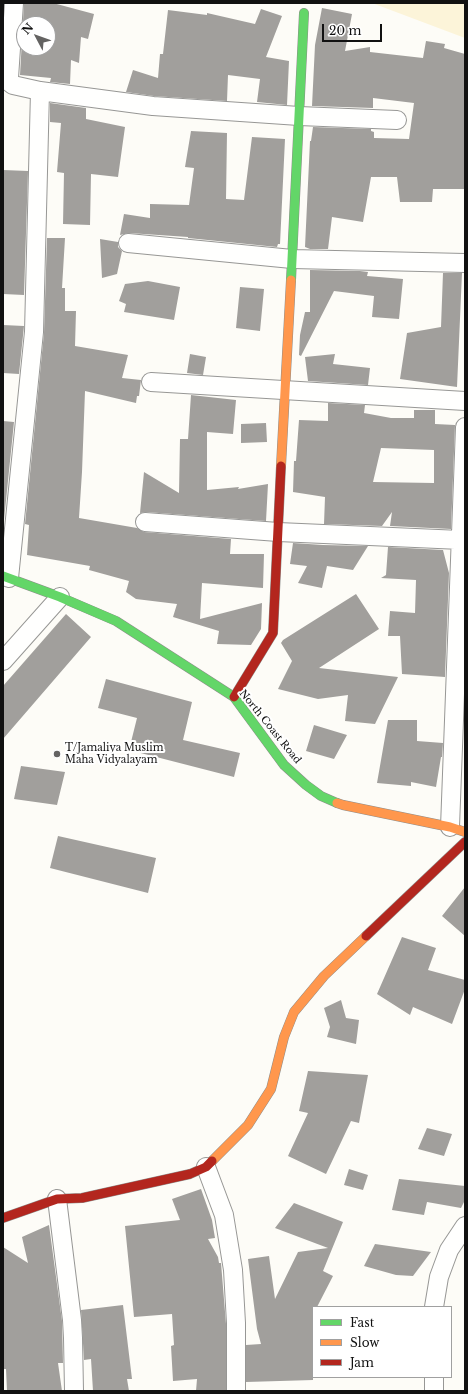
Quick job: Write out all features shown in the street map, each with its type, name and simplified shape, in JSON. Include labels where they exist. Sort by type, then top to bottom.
[{"type":"street","points":[[14,3],[9,82],[13,84],[40,91],[153,106],[299,116],[397,120]]},
{"type":"street","points":[[234,697],[273,633],[304,13]]},
{"type":"street","points":[[6,577],[34,332],[40,91]]},
{"type":"street","points":[[128,243],[292,259],[465,263]]},
{"type":"street","points":[[151,382],[465,401]]},
{"type":"street","points":[[457,829],[461,540],[465,427]]},
{"type":"street","points":[[145,522],[278,532],[461,540]]},
{"type":"street","name":"North Coast Road","points":[[6,577],[60,597],[116,621],[234,697],[284,765],[306,785],[321,796],[343,804],[457,829]]},
{"type":"street","points":[[3,661],[60,597]]},
{"type":"street","points":[[3,1218],[57,1199],[82,1198],[190,1174],[206,1167],[248,1125],[271,1089],[284,1037],[294,1012],[324,976],[465,842]]},
{"type":"street","points":[[206,1167],[224,1214],[232,1270],[236,1323],[236,1391]]},
{"type":"street","points":[[57,1199],[72,1326],[74,1391]]},
{"type":"street","points":[[434,1306],[439,1277],[449,1250],[465,1226]]},
{"type":"street","points":[[434,1378],[434,1391]]},
{"type":"sand","points":[[372,3],[465,3],[465,38]]},
{"type":"building","points":[[24,3],[53,3],[94,14],[88,39],[81,37],[79,63],[71,60],[70,84],[50,82],[51,78],[20,75],[21,56],[56,56],[56,16],[23,16]]},
{"type":"building","points":[[322,8],[352,14],[345,51],[370,47],[370,52],[423,58],[426,41],[445,44],[444,48],[465,54],[465,189],[433,189],[432,202],[400,202],[397,177],[371,177],[363,222],[332,217],[328,249],[310,249],[305,247],[310,141],[313,127],[371,129],[371,131],[374,132],[374,138],[409,139],[414,103],[373,98],[373,108],[312,106],[315,45]]},
{"type":"building","points":[[261,9],[282,16],[266,57],[289,61],[287,105],[257,102],[260,79],[228,75],[227,101],[154,96],[126,92],[133,70],[158,78],[160,54],[163,54],[168,10],[207,15],[207,13],[255,24]]},
{"type":"building","points":[[50,103],[86,108],[86,119],[125,127],[118,177],[91,174],[90,225],[63,224],[64,173],[57,172],[61,123],[50,122]]},
{"type":"building","points":[[191,131],[227,133],[226,199],[244,200],[252,137],[285,139],[280,244],[278,244],[277,247],[188,237],[129,233],[120,235],[124,214],[150,218],[150,204],[189,205],[194,168],[185,167]]},
{"type":"building","points":[[3,170],[28,171],[24,295],[3,294]]},
{"type":"building","points":[[47,238],[65,238],[62,288],[65,288],[65,311],[76,311],[75,346],[128,355],[122,378],[141,380],[139,396],[137,396],[136,403],[85,391],[79,518],[137,528],[144,532],[231,539],[230,554],[264,554],[263,588],[202,583],[200,619],[262,603],[261,629],[251,645],[217,644],[219,631],[173,617],[177,604],[136,599],[126,592],[129,581],[89,570],[90,566],[27,555],[29,525],[25,524],[44,333]]},
{"type":"building","points":[[100,239],[118,242],[118,247],[122,251],[117,274],[102,278]]},
{"type":"building","points":[[310,270],[360,271],[368,272],[367,276],[403,279],[399,319],[372,317],[374,296],[334,291],[301,356],[299,355],[300,335],[305,312],[310,312]]},
{"type":"building","points":[[443,273],[462,273],[457,387],[400,379],[407,333],[441,327]]},
{"type":"building","points":[[148,281],[180,287],[174,320],[124,312],[126,304],[119,301],[125,284]]},
{"type":"building","points":[[240,287],[264,289],[260,331],[236,328]]},
{"type":"building","points":[[3,325],[24,326],[19,374],[3,373]]},
{"type":"building","points":[[190,354],[206,357],[203,375],[187,373]]},
{"type":"building","points":[[335,354],[333,364],[370,368],[368,385],[308,381],[305,357]]},
{"type":"building","points":[[191,395],[236,400],[233,434],[207,432],[207,490],[239,487],[238,489],[268,484],[266,521],[146,512],[140,513],[144,472],[179,493],[180,439],[188,439]]},
{"type":"building","points":[[328,403],[365,405],[364,413],[391,418],[414,418],[414,410],[435,410],[435,424],[455,425],[451,529],[390,526],[392,512],[382,526],[324,524],[325,497],[293,492],[294,461],[296,461],[299,420],[328,421]],"holes":[[[381,448],[434,450],[434,483],[373,482]]]},
{"type":"building","points":[[3,421],[14,422],[4,520],[3,520]]},
{"type":"building","points":[[266,423],[267,442],[241,443],[241,424]]},
{"type":"building","points":[[293,543],[368,546],[353,570],[327,566],[322,588],[298,583],[307,566],[290,564]]},
{"type":"building","points":[[388,547],[443,550],[449,573],[445,677],[402,674],[400,636],[388,636],[390,611],[415,613],[416,580],[381,578],[386,575]]},
{"type":"building","points":[[356,594],[379,629],[319,668],[398,677],[375,724],[345,721],[348,695],[318,699],[278,689],[292,661],[281,643],[283,640]]},
{"type":"building","points":[[66,614],[91,637],[3,739],[3,686]]},
{"type":"building","points":[[106,679],[192,702],[183,740],[240,753],[234,777],[129,750],[137,718],[98,708]]},
{"type":"building","points":[[388,720],[417,720],[417,741],[443,743],[442,757],[436,787],[411,782],[411,786],[377,783]]},
{"type":"building","points":[[314,725],[347,735],[334,759],[306,751]]},
{"type":"building","points":[[21,766],[65,772],[57,805],[14,799]]},
{"type":"building","points":[[58,836],[156,858],[148,893],[50,868]]},
{"type":"building","points":[[465,887],[465,936],[442,916]]},
{"type":"building","points":[[402,937],[436,948],[428,970],[465,980],[465,989],[452,1024],[413,1007],[410,1015],[377,994]]},
{"type":"building","points":[[341,1000],[346,1018],[359,1020],[356,1044],[327,1037],[330,1027],[324,1008]]},
{"type":"building","points":[[308,1071],[368,1075],[359,1123],[351,1121],[326,1174],[288,1156],[308,1113],[299,1111]]},
{"type":"building","points":[[427,1128],[452,1134],[444,1156],[418,1149]]},
{"type":"building","points":[[349,1169],[368,1175],[363,1190],[344,1185]]},
{"type":"building","points":[[399,1179],[465,1186],[465,1200],[461,1208],[427,1202],[424,1215],[392,1210]]},
{"type":"building","points":[[201,1189],[212,1220],[215,1238],[208,1239],[218,1257],[219,1263],[221,1263],[226,1324],[226,1391],[196,1391],[197,1379],[173,1381],[171,1346],[174,1345],[172,1314],[134,1317],[125,1226],[180,1220],[172,1199]]},
{"type":"building","points":[[294,1203],[343,1222],[323,1271],[333,1276],[318,1306],[312,1306],[313,1380],[246,1382],[246,1345],[261,1344],[257,1329],[248,1259],[269,1256],[275,1299],[298,1252],[328,1248],[275,1228]]},
{"type":"building","points":[[49,1225],[62,1321],[63,1363],[58,1363],[62,1391],[7,1391],[6,1369],[3,1369],[3,1247],[28,1263],[22,1237]]},
{"type":"building","points":[[375,1244],[431,1252],[413,1276],[396,1275],[364,1266]]},
{"type":"building","points":[[123,1305],[132,1379],[127,1379],[129,1391],[93,1391],[91,1359],[84,1360],[81,1310]]},
{"type":"traffic: fast","points":[[291,280],[304,13]]},
{"type":"traffic: fast","points":[[3,576],[60,597],[116,621],[234,697],[284,765],[306,785],[321,796],[337,803]]},
{"type":"traffic: slow","points":[[281,466],[291,280]]},
{"type":"traffic: slow","points":[[337,803],[450,827],[465,832]]},
{"type":"traffic: slow","points":[[212,1161],[248,1125],[271,1089],[284,1037],[294,1012],[324,976],[366,936]]},
{"type":"traffic: jam","points":[[234,697],[273,633],[281,466]]},
{"type":"traffic: jam","points":[[366,936],[465,842]]},
{"type":"traffic: jam","points":[[3,1218],[57,1199],[82,1198],[190,1174],[206,1167],[212,1161]]},
{"type":"place","name":"T/Jamaliya Muslim Maha Vidyalayam","points":[[57,754]]}]
